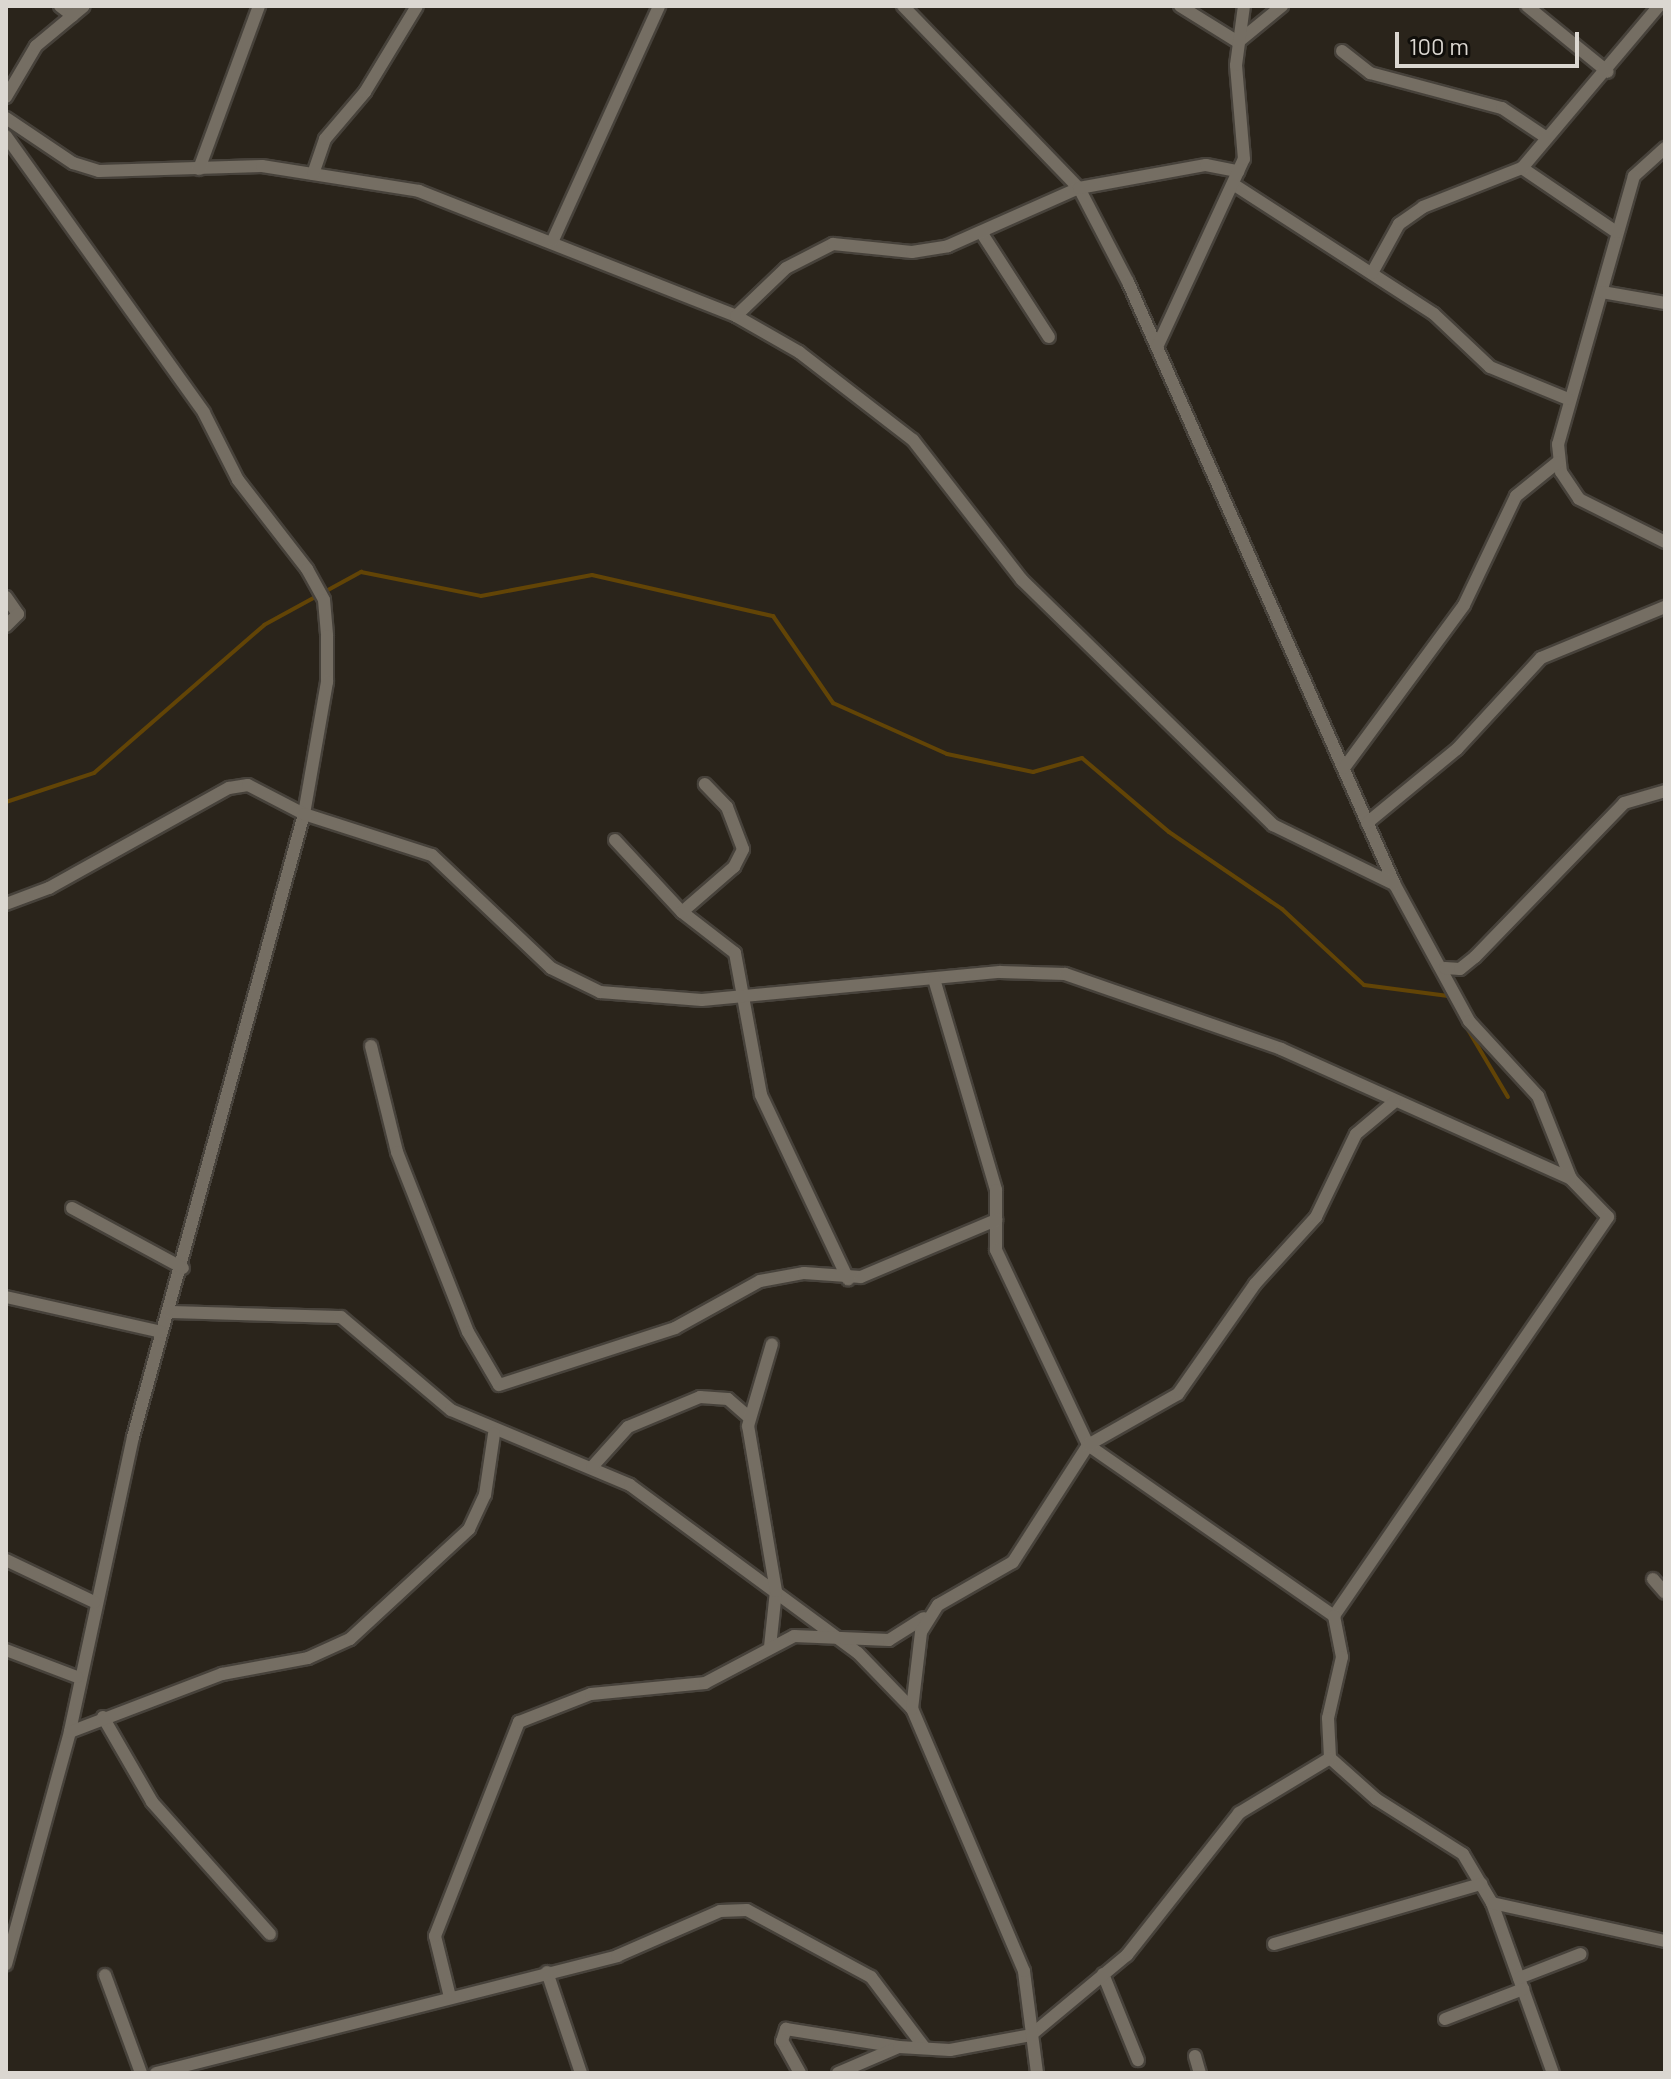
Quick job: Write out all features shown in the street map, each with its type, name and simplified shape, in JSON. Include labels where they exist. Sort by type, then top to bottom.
[{"type":"street","points":[[60,6],[73,16]]},
{"type":"street","points":[[6,97],[36,46],[84,6]]},
{"type":"street","points":[[199,169],[259,6]]},
{"type":"street","points":[[313,174],[325,139],[365,92],[417,6]]},
{"type":"street","points":[[553,240],[659,6]]},
{"type":"street","points":[[903,6],[1079,188],[1157,347],[1395,885],[1445,968],[1484,1042],[1538,1096],[1571,1179]]},
{"type":"street","points":[[1180,6],[1238,42]]},
{"type":"street","points":[[1244,6],[1238,42],[1241,165],[1253,192]]},
{"type":"street","points":[[1238,42],[1282,6]]},
{"type":"street","points":[[1527,6],[1608,72]]},
{"type":"street","points":[[1372,273],[1411,215],[1522,168],[1608,72],[1659,6]]},
{"type":"street","points":[[1342,51],[1370,73],[1502,108],[1547,138]]},
{"type":"street","points":[[6,118],[73,163],[99,171],[262,166],[419,191],[553,240],[736,316],[799,352],[913,440],[1022,580],[1273,825],[1395,885]]},
{"type":"street","points":[[6,136],[204,413],[238,480],[307,569],[324,600],[327,682],[304,814],[183,1268],[161,1332],[94,1602],[77,1677],[70,1732],[6,1964]]},
{"type":"street","points":[[1665,148],[1634,176],[1568,399],[1558,462],[1579,499],[1665,542]]},
{"type":"street","points":[[736,316],[786,268],[833,244],[912,252],[981,232],[1079,188],[1206,165],[1241,165]]},
{"type":"street","points":[[1157,347],[1241,165]]},
{"type":"street","points":[[1522,168],[1616,232]]},
{"type":"street","points":[[1233,184],[1253,192],[1434,314],[1490,367],[1568,399]]},
{"type":"street","points":[[981,232],[1049,337]]},
{"type":"street","points":[[1602,292],[1665,303]]},
{"type":"street","points":[[1344,768],[1464,605],[1516,496],[1558,462]]},
{"type":"street","points":[[6,597],[18,614],[6,626]]},
{"type":"street","points":[[1367,823],[1457,749],[1541,658],[1665,607]]},
{"type":"street","points":[[6,904],[49,888],[238,784],[304,814],[432,855],[577,985],[636,999],[742,996],[1027,972],[1096,981],[1281,1049],[1571,1179],[1608,1217],[1334,1616],[1342,1666],[1328,1718],[1330,1758],[1376,1799],[1463,1854],[1492,1903],[1553,2073]]},
{"type":"street","points":[[682,912],[734,867],[743,849],[727,807],[705,784]]},
{"type":"street","points":[[1445,968],[1460,969],[1475,957],[1624,803],[1665,791]]},
{"type":"street","points":[[615,840],[682,912],[735,953],[761,1095],[848,1279]]},
{"type":"street","points":[[934,979],[996,1190],[996,1250],[1088,1445],[1334,1616]]},
{"type":"street","points":[[371,1046],[397,1152],[494,1384],[675,1328],[760,1281],[804,1273],[848,1279],[996,1220]]},
{"type":"street","points":[[450,1997],[435,1936],[453,1905],[512,1729],[591,1694],[705,1683],[770,1647],[831,1633],[889,1640],[938,1605],[1013,1562],[1088,1445],[1178,1394],[1255,1284],[1316,1217],[1356,1134],[1394,1102]]},
{"type":"street","points":[[72,1208],[183,1268]]},
{"type":"street","points":[[6,1297],[161,1332]]},
{"type":"street","points":[[169,1312],[341,1317],[405,1376],[494,1434],[592,1467],[630,1485],[831,1633],[912,1709],[1024,1971],[1037,2073]]},
{"type":"street","points":[[770,1647],[776,1591],[749,1417],[772,1344]]},
{"type":"street","points":[[592,1467],[628,1427],[700,1397],[728,1399],[749,1417]]},
{"type":"street","points":[[70,1732],[103,1717],[350,1639],[469,1529],[485,1495],[494,1434]]},
{"type":"street","points":[[6,1560],[94,1602]]},
{"type":"street","points":[[1653,1579],[1665,1593]]},
{"type":"street","points":[[912,1709],[915,1650],[938,1605]]},
{"type":"street","points":[[6,1650],[77,1677]]},
{"type":"street","points":[[103,1717],[152,1802],[270,1934]]},
{"type":"street","points":[[800,2073],[782,2041],[786,2029],[899,2047],[950,2050],[1031,2035],[1149,1931],[1239,1813],[1330,1758]]},
{"type":"street","points":[[1274,1944],[1481,1884]]},
{"type":"street","points":[[1492,1903],[1665,1941]]},
{"type":"street","points":[[156,2073],[670,1939],[720,1911],[747,1910],[871,1977],[924,2047]]},
{"type":"street","points":[[1445,2019],[1581,1954]]},
{"type":"street","points":[[547,1972],[581,2073]]},
{"type":"street","points":[[1103,1974],[1138,2060]]},
{"type":"street","points":[[105,1975],[141,2073]]},
{"type":"street","points":[[838,2073],[899,2047]]},
{"type":"street","points":[[1195,2056],[1200,2073]]},
{"type":"waterway","points":[[6,802],[94,773],[264,625],[361,572],[481,596],[592,575],[773,616],[833,703],[947,754],[1033,772],[1082,758],[1169,832],[1282,909],[1364,985],[1448,996],[1456,1009]]},
{"type":"waterway","points":[[1464,1023],[1508,1097]]}]
